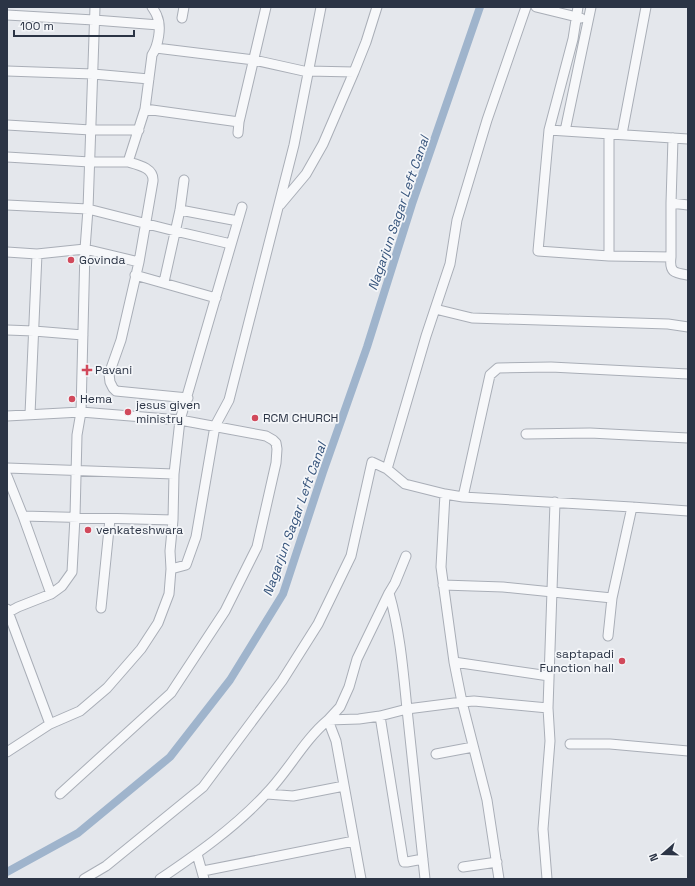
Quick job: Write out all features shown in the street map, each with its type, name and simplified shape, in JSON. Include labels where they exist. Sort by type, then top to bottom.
[{"type":"street","points":[[50,724],[7,612],[51,594],[62,586],[70,577],[72,572],[77,435],[81,412],[85,249],[90,162],[95,7]]},
{"type":"street","points":[[128,162],[145,109],[152,55],[156,48],[159,25],[158,17],[152,7]]},
{"type":"street","points":[[182,18],[184,7]]},
{"type":"street","points":[[238,133],[239,122],[266,7]]},
{"type":"street","points":[[171,569],[186,565],[196,537],[215,426],[229,400],[279,207],[294,145],[321,7]]},
{"type":"street","points":[[279,207],[306,174],[324,144],[366,42],[377,7]]},
{"type":"street","points":[[387,469],[423,343],[450,264],[457,220],[487,120],[526,7]]},
{"type":"street","points":[[536,7],[588,20]]},
{"type":"street","points":[[578,7],[573,39],[549,130],[538,251],[609,256],[671,257]]},
{"type":"street","points":[[565,131],[590,7]]},
{"type":"street","points":[[622,134],[646,7]]},
{"type":"street","points":[[7,15],[159,25]]},
{"type":"street","points":[[156,48],[254,60],[308,72],[354,72]]},
{"type":"street","points":[[7,71],[92,74],[149,79]]},
{"type":"street","points":[[145,109],[239,122]]},
{"type":"street","points":[[7,125],[91,130],[139,130]]},
{"type":"street","points":[[549,130],[688,139]]},
{"type":"street","points":[[609,134],[609,256]]},
{"type":"street","points":[[673,138],[670,266],[672,271],[688,275]]},
{"type":"street","points":[[7,157],[90,162],[128,162],[148,169],[154,176],[139,262],[121,340],[109,374],[110,382],[116,391],[188,398]]},
{"type":"street","points":[[164,282],[180,210],[184,180]]},
{"type":"street","points":[[671,203],[688,205]]},
{"type":"street","points":[[7,205],[88,209],[231,244]]},
{"type":"street","points":[[7,752],[50,724],[80,711],[107,688],[141,649],[158,623],[169,594],[174,474],[180,420],[188,398],[242,207]]},
{"type":"street","points":[[180,210],[238,222]]},
{"type":"street","points":[[7,252],[37,254],[85,249],[139,262]]},
{"type":"street","points":[[30,414],[37,254]]},
{"type":"street","points":[[135,275],[216,298]]},
{"type":"street","points":[[435,309],[472,318],[661,324],[688,327]]},
{"type":"street","points":[[7,330],[83,335]]},
{"type":"street","points":[[463,497],[490,374],[498,368],[551,367],[688,374]]},
{"type":"street","points":[[7,416],[81,412],[180,420],[266,436],[273,440],[277,449],[276,463],[256,547],[225,611],[171,693],[60,794]]},
{"type":"street","points":[[526,434],[590,433],[688,438]]},
{"type":"street","points":[[84,879],[106,866],[202,788],[282,681],[318,624],[352,556],[372,462],[387,469],[405,484],[463,497],[632,506],[688,511]]},
{"type":"street","points":[[7,468],[174,474]]},
{"type":"street","points":[[7,476],[51,594]]},
{"type":"street","points":[[445,494],[440,567],[454,662],[462,702],[487,800],[499,879]]},
{"type":"street","points":[[547,879],[543,828],[550,741],[548,708],[555,502]]},
{"type":"street","points":[[608,636],[612,598],[632,506]]},
{"type":"street","points":[[23,516],[173,520]]},
{"type":"street","points":[[101,608],[110,519]]},
{"type":"street","points":[[160,879],[197,854],[240,820],[267,794],[317,729],[340,707],[357,659],[395,583],[406,556]]},
{"type":"street","points":[[443,585],[503,587],[612,598]]},
{"type":"street","points":[[389,593],[399,639],[425,879]]},
{"type":"street","points":[[454,662],[549,676]]},
{"type":"street","points":[[328,720],[359,719],[380,716],[407,708],[474,701],[548,708]]},
{"type":"street","points":[[380,716],[404,862],[423,859]]},
{"type":"street","points":[[328,720],[336,741],[361,879]]},
{"type":"street","points":[[570,744],[610,744],[688,752]]},
{"type":"street","points":[[436,754],[473,747]]},
{"type":"street","points":[[267,794],[293,796],[344,786]]},
{"type":"street","points":[[197,854],[204,875],[354,841]]},
{"type":"street","points":[[463,867],[497,862]]},
{"type":"waterway","name":"Nagarjun Sagar Left Canal","points":[[7,872],[78,833],[170,757],[230,680],[283,594],[323,472],[367,347],[412,204],[480,7]]},
{"type":"place","name":"Govinda","points":[[71,260]]},
{"type":"place","name":"Pavani","points":[[87,370]]},
{"type":"place","name":"Hema","points":[[72,399]]},
{"type":"place","name":"jesus given ministry","points":[[128,412]]},
{"type":"place","name":"RCM CHURCH","points":[[255,418]]},
{"type":"place","name":"venkateshwara","points":[[88,530]]},
{"type":"place","name":"saptapadi Function hall","points":[[622,661]]}]
